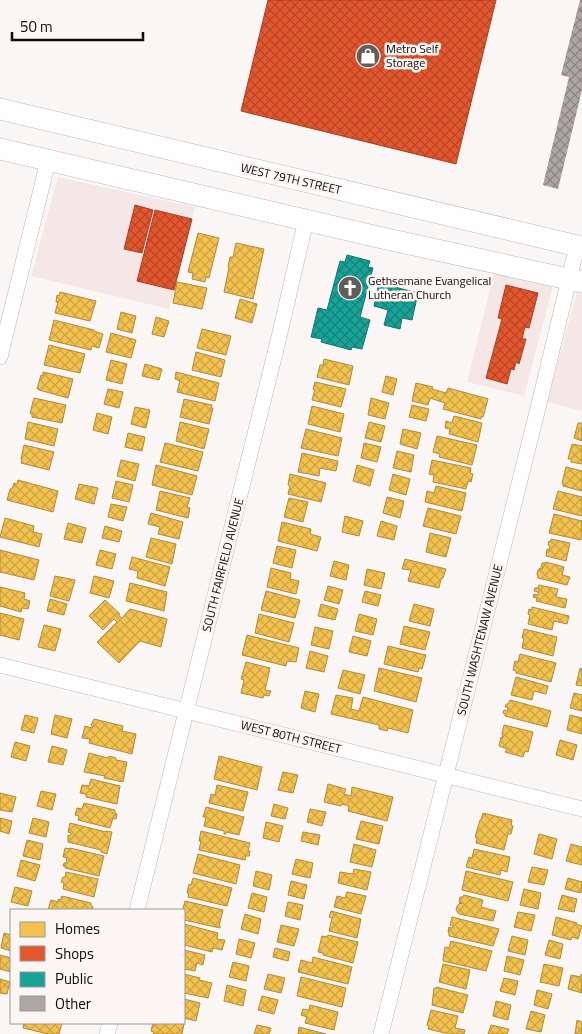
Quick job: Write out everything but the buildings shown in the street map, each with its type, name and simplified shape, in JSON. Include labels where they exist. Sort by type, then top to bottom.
[{"type":"main road","name":"WEST 79TH STREET","points":[[0,109],[580,247]]},
{"type":"main road","points":[[0,149],[576,281]]},
{"type":"street","points":[[0,357],[48,161]]},
{"type":"street","name":"SOUTH FAIRFIELD AVENUE","points":[[137,909],[279,337],[306,220]]},
{"type":"street","name":"SOUTH WASHTENAW AVENUE","points":[[381,1034],[540,400],[576,281],[580,247]]},
{"type":"street","name":"WEST 80TH STREET","points":[[0,666],[582,808]]},
{"type":"shaded area","points":[[58,177],[195,207],[169,309],[31,276]]},
{"type":"shaded area","points":[[494,273],[553,286],[524,396],[467,382]]},
{"type":"shaded area","points":[[577,292],[582,294],[582,411],[547,402]]},
{"type":"place","name":"Metro Self Storage","points":[[368,56]]},
{"type":"place","name":"Gethsemane Evangelical Lutheran Church","points":[[350,288]]}]
